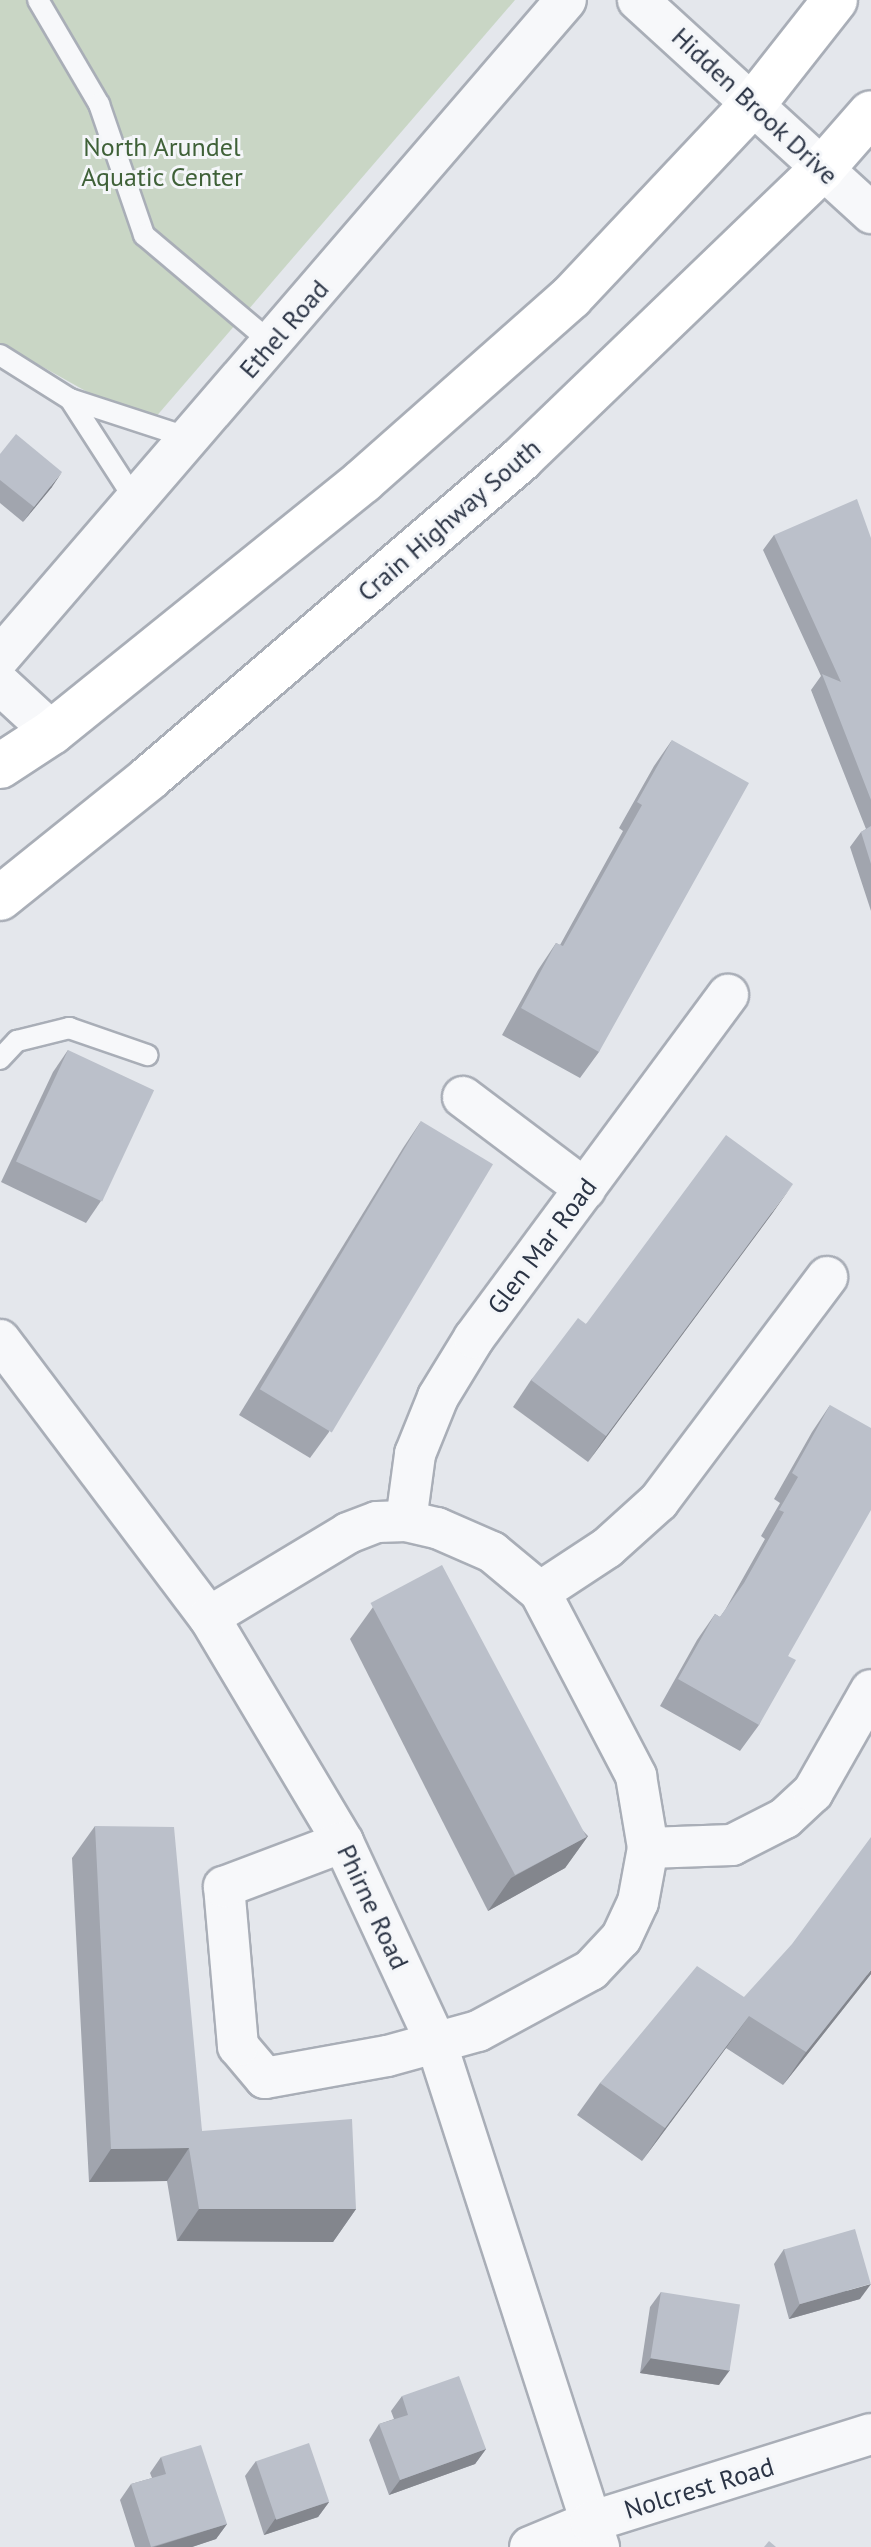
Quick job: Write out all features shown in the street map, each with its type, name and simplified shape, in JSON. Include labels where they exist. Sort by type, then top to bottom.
[{"type":"main road","points":[[0,766],[52,732],[363,481],[571,297],[754,103],[835,0]]},
{"type":"main road","name":"Crain Highway South","points":[[0,898],[173,758],[522,458],[822,169],[871,113]]},
{"type":"street","name":"Ethel Road","points":[[0,657],[566,0]]},
{"type":"street","name":"Hidden Brook Drive","points":[[638,0],[871,213]]},
{"type":"street","points":[[0,684],[52,732]]},
{"type":"street","name":"Glen Mar Road","points":[[406,1521],[415,1454],[438,1397],[474,1338],[728,995]]},
{"type":"street","points":[[463,1097],[585,1189]]},
{"type":"street","points":[[540,1592],[607,1548],[659,1501],[827,1277]]},
{"type":"street","name":"Phirne Road","points":[[0,1340],[209,1617],[343,1842],[436,2042],[594,2534]]},
{"type":"street","points":[[209,1617],[348,1533],[377,1522],[406,1521],[492,1552],[540,1592],[636,1776],[648,1848],[638,1902],[621,1938],[591,1970],[478,2031],[265,2078],[238,2046],[224,1887],[343,1842]]},
{"type":"street","points":[[648,1848],[732,1845],[785,1818],[813,1792],[871,1690]]},
{"type":"street","name":"Nolcrest Road","points":[[530,2547],[594,2534],[871,2434]]},
{"type":"lane","points":[[38,0],[99,104],[144,235],[272,343]]},
{"type":"lane","points":[[0,355],[70,399],[189,438]]},
{"type":"lane","points":[[70,399],[135,500]]},
{"type":"lane","points":[[0,1059],[17,1041],[69,1028],[147,1055]]},
{"type":"green space","name":"North Arundel Aquatic Center","points":[[0,0],[515,0],[148,426],[0,343]]},
{"type":"building","points":[[16,434],[62,472],[34,507],[0,480],[0,454]]},
{"type":"building","points":[[857,499],[871,538],[871,800],[822,674],[841,682],[774,535]]},
{"type":"building","points":[[672,740],[749,783],[599,1052],[521,1008],[556,943],[563,946],[642,805],[637,802]]},
{"type":"building","points":[[871,826],[871,864],[861,832]]},
{"type":"building","points":[[68,1050],[154,1090],[102,1202],[16,1161]]},
{"type":"building","points":[[421,1121],[493,1164],[332,1433],[260,1389]]},
{"type":"building","points":[[726,1135],[793,1184],[606,1436],[531,1380],[578,1318],[586,1324]]},
{"type":"building","points":[[830,1405],[871,1428],[871,1510],[788,1656],[796,1660],[759,1725],[678,1679],[715,1614],[720,1617],[744,1583],[784,1512],[779,1510],[798,1477],[792,1473]]},
{"type":"building","points":[[442,1565],[587,1837],[515,1875],[370,1603]]},
{"type":"building","points":[[95,1826],[174,1827],[202,2131],[352,2119],[356,2209],[199,2209],[189,2148],[111,2149]]},
{"type":"building","points":[[871,1837],[871,1970],[806,2052],[749,2016],[665,2128],[600,2083],[697,1966],[744,1997],[792,1944]]},
{"type":"building","points":[[855,2229],[871,2284],[800,2304],[784,2249]]},
{"type":"building","points":[[661,2292],[740,2305],[730,2371],[651,2358]]},
{"type":"building","points":[[459,2376],[486,2449],[400,2480],[379,2424],[408,2415],[402,2396]]},
{"type":"building","points":[[309,2443],[329,2502],[276,2520],[256,2461]]},
{"type":"building","points":[[201,2445],[227,2524],[151,2547],[131,2484],[166,2474],[161,2457]]}]
